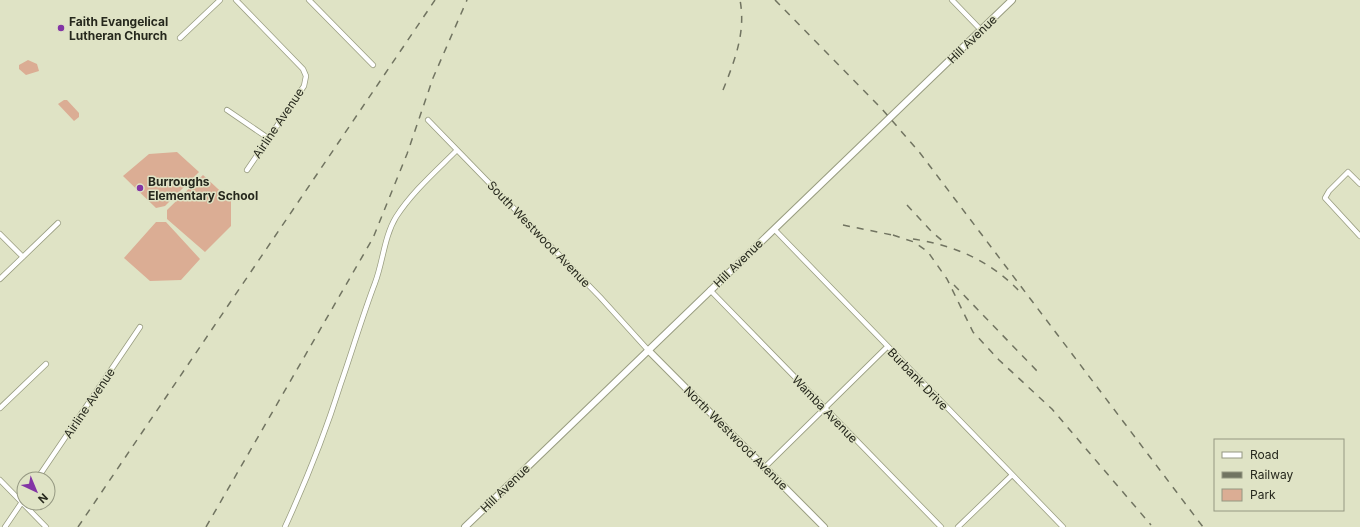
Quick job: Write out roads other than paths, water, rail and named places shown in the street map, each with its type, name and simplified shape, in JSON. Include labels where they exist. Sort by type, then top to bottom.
[{"type":"main road","name":"Hill Avenue","points":[[465,527],[1012,0]]},
{"type":"main road","name":"North Westwood Avenue","points":[[648,350],[824,527]]},
{"type":"street","points":[[180,38],[220,0]]},
{"type":"street","name":"Airline Avenue","points":[[236,0],[300,66],[306,76],[304,86],[247,170]]},
{"type":"street","points":[[309,0],[373,65]]},
{"type":"street","points":[[952,0],[981,30]]},
{"type":"street","points":[[226,110],[268,138]]},
{"type":"street","name":"South Westwood Avenue","points":[[428,120],[600,297],[648,350]]},
{"type":"street","points":[[285,527],[307,478],[338,394],[356,333],[381,267],[386,242],[395,218],[408,200],[457,150]]},
{"type":"street","points":[[1360,184],[1348,172],[1329,191],[1325,198],[1360,236]]},
{"type":"street","points":[[0,279],[58,223]]},
{"type":"street","name":"Burbank Drive","points":[[774,229],[1063,527]]},
{"type":"street","points":[[0,234],[23,257]]},
{"type":"street","name":"Wamba Avenue","points":[[710,290],[941,527]]},
{"type":"street","name":"Airline Avenue","points":[[42,471],[140,328]]},
{"type":"street","points":[[765,467],[887,347]]},
{"type":"street","points":[[0,408],[46,364]]},
{"type":"street","points":[[958,527],[1012,475]]},
{"type":"street","points":[[0,480],[16,494]]},
{"type":"street","points":[[5,527],[16,510]]},
{"type":"street","points":[[32,511],[46,527]]},
{"type":"railway","points":[[78,527],[435,0]]},
{"type":"railway","points":[[206,527],[373,238],[407,154],[433,78],[467,0]]},
{"type":"railway","points":[[723,90],[732,68],[738,46],[742,23],[740,0]]},
{"type":"railway","points":[[775,0],[882,109],[920,153],[1203,527]]},
{"type":"railway","points":[[907,205],[932,232],[945,243]]},
{"type":"railway","points":[[843,225],[897,236]]},
{"type":"railway","points":[[893,235],[914,242],[928,252],[947,279],[973,332],[999,360],[1052,409],[1151,525]]},
{"type":"railway","points":[[913,239],[943,245],[971,256],[997,271],[1020,292]]},
{"type":"railway","points":[[954,285],[1038,372]]},
{"type":"place","name":"Faith Evangelical Lutheran Church","points":[[61,28]]},
{"type":"place","name":"Burroughs Elementary School","points":[[140,188]]}]
